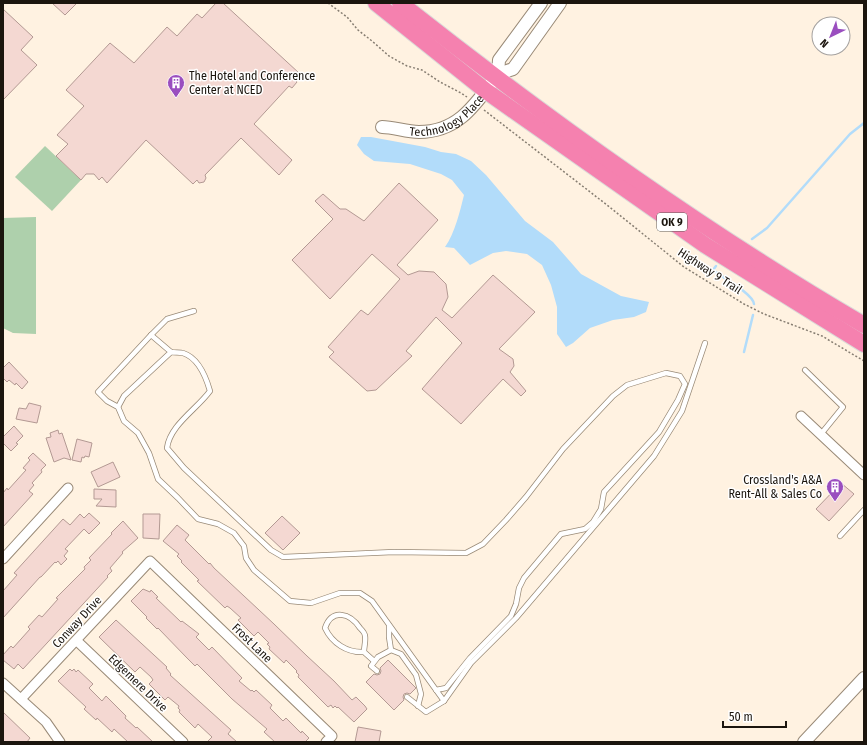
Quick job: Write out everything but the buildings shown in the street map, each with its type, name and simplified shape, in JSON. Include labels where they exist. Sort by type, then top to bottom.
[{"type":"highway","name":"OK 9","points":[[376,3],[486,91],[705,245],[864,344]]},
{"type":"highway","name":"OK 9","points":[[400,3],[497,76],[526,100],[662,198],[864,325]]},
{"type":"street","name":"Technology Place","points":[[382,127],[418,132],[443,128],[456,122],[470,111],[497,76],[499,60],[541,3]]},
{"type":"street","name":"Technology Place","points":[[497,76],[513,69],[560,3]]},
{"type":"street","points":[[801,416],[864,475]]},
{"type":"street","points":[[3,559],[68,488]]},
{"type":"street","name":"Conway Drive","points":[[21,699],[77,641],[150,561]]},
{"type":"street","name":"Frost Lane","points":[[150,561],[332,736],[326,742]]},
{"type":"street","name":"Edgemere Drive","points":[[77,641],[183,742]]},
{"type":"street","points":[[804,742],[864,678]]},
{"type":"street","points":[[3,683],[51,727],[60,742]]},
{"type":"lane","points":[[194,311],[167,319],[98,392],[107,401],[118,407],[124,421],[138,433],[149,453],[158,479],[198,519],[218,524],[234,533],[244,546],[246,558],[254,570],[290,601],[311,603],[340,593],[360,593],[372,601],[444,701]]},
{"type":"lane","points":[[151,335],[171,352],[183,353],[194,359],[206,377],[210,391],[203,401],[179,424],[168,439],[167,448],[184,468],[207,490],[271,550],[283,557],[394,552],[466,553],[483,544],[506,520],[563,449],[613,396],[627,385],[666,372],[680,376],[685,384],[678,400],[659,432],[604,492],[601,509],[592,522],[585,529],[561,534],[524,578],[519,588],[516,604],[511,616],[470,658],[446,688],[436,690]]},
{"type":"lane","points":[[407,697],[426,712],[444,701],[471,663],[516,618],[654,456],[682,411],[705,343]]},
{"type":"lane","points":[[118,407],[124,396],[171,352]]},
{"type":"lane","points":[[805,370],[843,407],[821,434]]},
{"type":"lane","points":[[840,536],[864,510]]},
{"type":"lane","points":[[364,652],[365,636],[350,616],[343,615],[334,617],[328,621],[325,628],[336,643],[348,650],[364,652],[374,661]]},
{"type":"lane","points":[[389,625],[391,650]]},
{"type":"lane","points":[[391,650],[401,654],[416,675],[421,694],[418,706]]},
{"type":"lane","points":[[377,671],[371,666],[374,661],[391,650]]},
{"type":"path","points":[[328,3],[348,17],[358,30],[389,56],[407,66],[422,70],[469,99]]},
{"type":"path","name":"Highway 9 Trail","points":[[485,111],[608,204],[684,267],[744,304],[764,314],[822,336],[864,361]]},
{"type":"green space","points":[[45,146],[81,180],[52,211],[15,177]]},
{"type":"green space","points":[[36,217],[36,334],[13,333],[3,328],[3,218]]},
{"type":"water","points":[[361,137],[371,137],[425,147],[441,152],[456,154],[471,161],[486,175],[525,221],[553,242],[581,274],[621,296],[649,302],[646,312],[634,317],[613,320],[590,328],[573,343],[566,347],[557,334],[557,307],[551,285],[542,265],[527,254],[506,251],[493,253],[470,265],[454,248],[445,247],[454,229],[464,195],[452,180],[441,174],[410,164],[374,161],[364,154],[357,145]]},
{"type":"waterway","points":[[752,239],[767,228],[850,134],[864,123]]},
{"type":"waterway","points":[[716,266],[713,270],[748,295],[754,304]]},
{"type":"waterway","points":[[744,352],[753,315]]},
{"type":"place","name":"The Hotel and Conference Center at NCED","points":[[176,98]]},
{"type":"place","name":"Crossland's A&A Rent-All & Sales Co","points":[[835,502]]}]
